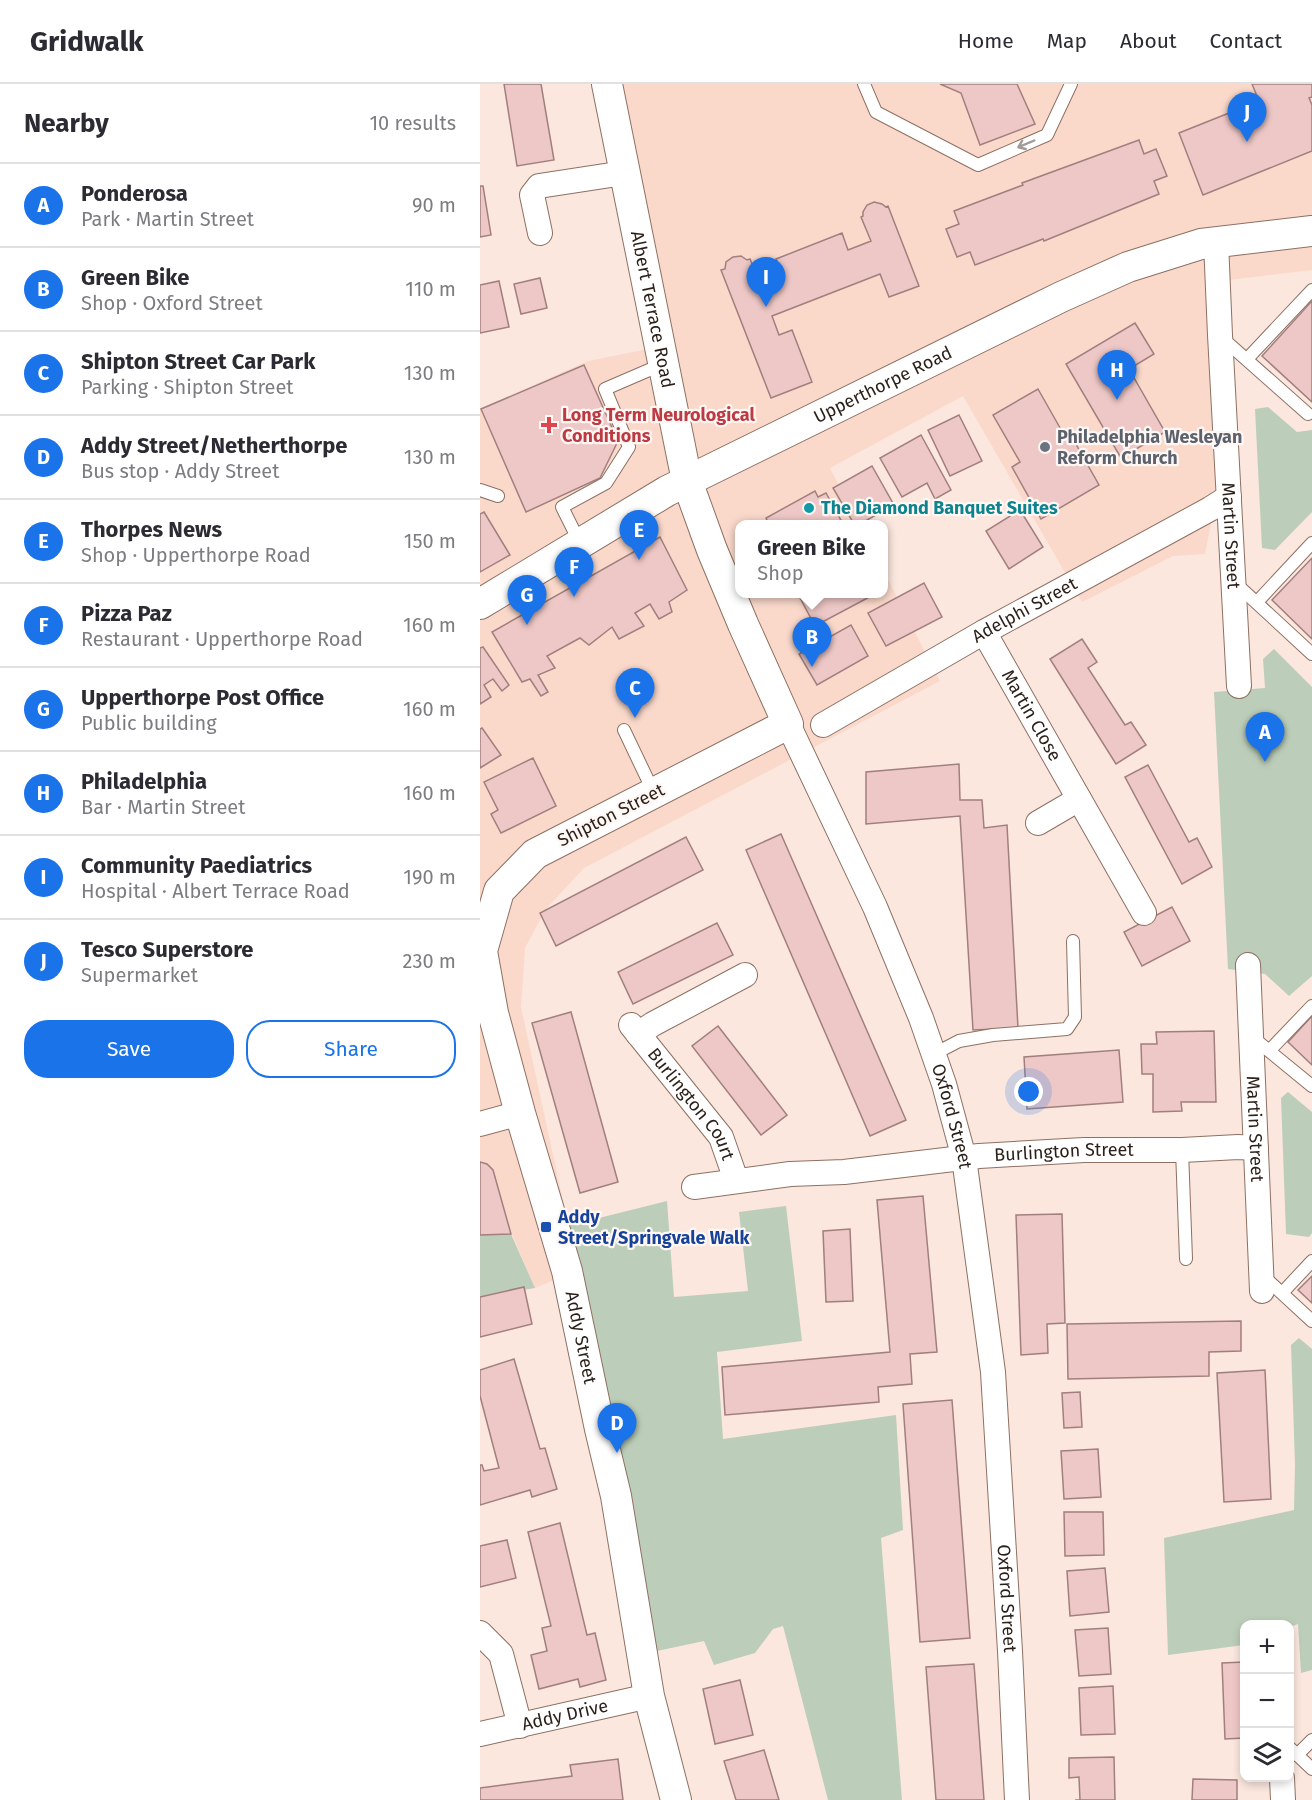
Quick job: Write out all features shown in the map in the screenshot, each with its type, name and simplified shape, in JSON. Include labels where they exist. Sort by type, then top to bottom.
[{"type":"street","name":"Albert Terrace Road","points":[[609,84],[624,173],[687,481]]},
{"type":"street","points":[[540,233],[532,195],[539,186],[624,173]]},
{"type":"street","name":"Upperthorpe Road","points":[[480,604],[687,481],[1090,284],[1128,267],[1201,244],[1312,231]]},
{"type":"street","name":"Martin Street","points":[[1216,242],[1239,686]]},
{"type":"street","name":"Oxford Street","points":[[687,481],[738,613],[875,907],[921,1018],[944,1084],[964,1158],[993,1372],[1017,1800]]},
{"type":"street","name":"Adelphi Street","points":[[823,725],[984,632],[1228,497]]},
{"type":"street","name":"Martin Close","points":[[984,632],[1144,913]]},
{"type":"street","name":"Shipton Street","points":[[481,950],[499,891],[536,854],[788,724]]},
{"type":"street","points":[[1038,823],[1079,799]]},
{"type":"street","name":"Addy Street","points":[[481,950],[493,1013],[567,1271],[616,1496],[649,1696],[676,1800]]},
{"type":"street","name":"Martin Street","points":[[1248,964],[1261,1043],[1256,1149],[1269,1286]]},
{"type":"street","name":"Burlington Court","points":[[736,1180],[721,1137],[635,1029],[653,1024],[745,975]]},
{"type":"street","points":[[480,1124],[520,1113]]},
{"type":"street","name":"Burlington Street","points":[[694,1187],[789,1174],[844,1172],[964,1158],[1084,1150],[1182,1150],[1238,1147],[1256,1149]]},
{"type":"street","points":[[480,1633],[501,1654],[520,1726]]},
{"type":"street","name":"Addy Drive","points":[[480,1734],[649,1696]]},
{"type":"street","points":[[1282,1782],[1282,1800]]},
{"type":"lane","points":[[864,84],[876,112],[978,165],[1047,135],[1071,84]]},
{"type":"lane","points":[[1247,359],[1312,290]]},
{"type":"lane","points":[[1220,335],[1308,414]]},
{"type":"lane","points":[[580,544],[562,507],[606,483],[629,447],[605,389],[663,364]]},
{"type":"lane","points":[[480,490],[498,496]]},
{"type":"lane","points":[[1257,602],[1312,543]]},
{"type":"lane","points":[[1233,581],[1312,654]]},
{"type":"lane","points":[[624,730],[654,793]]},
{"type":"lane","points":[[934,1054],[959,1041],[993,1035],[1067,1029],[1075,1017],[1073,941]]},
{"type":"lane","points":[[1312,1006],[1261,1043],[1312,1086]]},
{"type":"lane","points":[[1182,1150],[1186,1259]]},
{"type":"lane","points":[[1312,1261],[1269,1286],[1312,1321]]},
{"type":"lane","points":[[1294,1750],[1312,1740]]},
{"type":"lane","points":[[1294,1752],[1312,1769]]},
{"type":"shaded area","points":[[599,84],[1312,84],[1312,270],[1205,283],[1218,489],[1205,554],[1173,556],[1082,602],[963,396],[830,468],[857,520],[735,520],[735,598],[888,598],[888,580],[940,681],[584,868],[546,909],[525,948],[521,1007],[578,1270],[535,1288],[512,1234],[480,1235],[480,409],[588,361],[653,348]]},
{"type":"green space","points":[[1268,407],[1297,432],[1312,430],[1312,512],[1275,550],[1262,548],[1255,409]]},
{"type":"green space","points":[[1274,649],[1312,687],[1312,976],[1289,996],[1265,974],[1228,969],[1214,692],[1265,688],[1263,659]]},
{"type":"green space","points":[[1288,1092],[1312,1112],[1312,1233],[1309,1237],[1286,1234],[1281,1098]]},
{"type":"green space","points":[[667,1201],[674,1297],[748,1291],[739,1212],[786,1206],[802,1341],[717,1352],[723,1439],[896,1415],[903,1530],[881,1538],[902,1800],[828,1800],[783,1626],[773,1629],[755,1653],[714,1665],[704,1641],[657,1651],[567,1226]]},
{"type":"green space","points":[[511,1234],[535,1288],[480,1297],[480,1235]]},
{"type":"green space","points":[[1299,1338],[1312,1349],[1312,1670],[1301,1673],[1298,1624],[1294,1626],[1294,1620],[1240,1620],[1240,1646],[1168,1655],[1164,1538],[1294,1510],[1295,1464],[1291,1345]]},
{"type":"building","points":[[504,84],[541,84],[554,160],[517,166]]},
{"type":"building","points":[[940,84],[1017,84],[1035,124],[980,145],[961,93]]},
{"type":"building","points":[[1252,84],[1312,84],[1312,97],[1309,98],[1312,105],[1312,151],[1203,195],[1179,133],[1259,101]]},
{"type":"building","points":[[1139,140],[1144,154],[1156,149],[1167,176],[1154,181],[1159,194],[1044,241],[1043,239],[975,265],[970,252],[957,257],[946,229],[959,224],[954,211]]},
{"type":"building","points":[[480,186],[483,186],[491,235],[480,237]]},
{"type":"building","points":[[874,202],[888,206],[919,286],[889,297],[880,274],[772,316],[779,335],[792,330],[812,382],[771,398],[721,270],[725,269],[726,262],[733,257],[741,256],[747,260],[750,259],[760,283],[782,274],[776,259],[842,233],[848,250],[871,241],[861,217],[867,205]]},
{"type":"building","points":[[540,278],[547,308],[521,314],[514,284]]},
{"type":"building","points":[[499,281],[509,327],[480,333],[480,285]]},
{"type":"building","points":[[1312,301],[1312,402],[1262,356]]},
{"type":"building","points":[[1135,323],[1154,354],[1129,369],[1165,432],[1121,458],[1066,364]]},
{"type":"building","name":"Long Term Neurological Conditions","points":[[584,365],[618,441],[600,478],[526,512],[481,409]]},
{"type":"building","name":"Philadelphia Wesleyan Reform Church","points":[[1038,389],[1063,433],[1068,430],[1099,485],[1041,519],[1012,467],[1020,462],[993,415]]},
{"type":"building","points":[[959,415],[982,461],[950,476],[928,430]]},
{"type":"building","points":[[921,435],[951,490],[935,499],[927,483],[902,497],[880,458]]},
{"type":"building","points":[[872,466],[894,505],[867,520],[852,520],[833,488]]},
{"type":"building","name":"The Diamond Banquet Suites","points":[[815,491],[818,497],[826,493],[841,520],[767,520],[766,518]]},
{"type":"building","points":[[1020,510],[1043,547],[1009,569],[986,531]]},
{"type":"building","points":[[484,512],[510,555],[480,572],[480,514]]},
{"type":"building","points":[[660,537],[687,590],[669,602],[672,612],[659,619],[650,604],[635,613],[644,626],[619,639],[612,627],[589,645],[580,638],[547,656],[555,668],[538,675],[548,692],[541,696],[530,679],[522,682],[492,632]]},
{"type":"building","points":[[1312,558],[1312,639],[1272,600]]},
{"type":"building","points":[[924,583],[942,617],[886,646],[868,613]]},
{"type":"building","points":[[800,598],[868,598],[815,626]]},
{"type":"building","points":[[851,625],[868,656],[817,685],[799,654]]},
{"type":"building","points":[[1082,639],[1097,662],[1088,668],[1125,725],[1131,722],[1146,745],[1116,764],[1050,659]]},
{"type":"building","points":[[483,647],[509,685],[502,691],[493,679],[484,685],[491,697],[480,704],[480,648]]},
{"type":"building","points":[[482,728],[501,755],[480,768],[480,729]]},
{"type":"building","points":[[533,758],[556,806],[501,833],[491,814],[498,810],[484,782]]},
{"type":"building","points":[[959,764],[960,800],[982,800],[984,828],[1007,825],[1018,1028],[973,1030],[960,816],[866,824],[866,772]]},
{"type":"building","points":[[1148,765],[1189,842],[1197,838],[1212,867],[1182,884],[1125,777]]},
{"type":"building","points":[[781,834],[906,1120],[870,1136],[746,850]]},
{"type":"building","points":[[686,837],[703,870],[556,946],[540,913]]},
{"type":"building","points":[[1172,907],[1190,941],[1142,966],[1124,932]]},
{"type":"building","points":[[717,923],[733,955],[633,1004],[618,972]]},
{"type":"building","points":[[571,1012],[618,1182],[580,1193],[532,1023]]},
{"type":"building","points":[[1312,1016],[1312,1065],[1288,1042]]},
{"type":"building","points":[[718,1026],[787,1115],[761,1135],[692,1046]]},
{"type":"building","points":[[1214,1031],[1216,1102],[1181,1102],[1182,1111],[1153,1112],[1153,1074],[1142,1074],[1141,1044],[1157,1044],[1156,1032]]},
{"type":"building","points":[[1119,1050],[1123,1102],[1027,1109],[1024,1057]]},
{"type":"building","points":[[480,1162],[487,1164],[493,1170],[511,1234],[480,1235]]},
{"type":"building","points":[[923,1196],[937,1352],[910,1354],[912,1384],[878,1387],[879,1402],[725,1415],[722,1367],[890,1352],[877,1200]]},
{"type":"building","points":[[1062,1214],[1065,1323],[1047,1324],[1048,1353],[1021,1355],[1016,1215]]},
{"type":"building","points":[[850,1229],[853,1301],[826,1302],[823,1231]]},
{"type":"building","points":[[1312,1276],[1312,1303],[1298,1290]]},
{"type":"building","points":[[524,1287],[532,1324],[480,1337],[480,1297]]},
{"type":"building","points":[[1241,1321],[1241,1351],[1209,1352],[1209,1376],[1068,1379],[1067,1324]]},
{"type":"building","points":[[514,1359],[540,1449],[545,1448],[557,1489],[532,1497],[530,1490],[480,1505],[480,1465],[484,1471],[499,1468],[480,1396],[480,1370]]},
{"type":"building","points":[[1265,1370],[1271,1499],[1224,1502],[1217,1373]]},
{"type":"building","points":[[1080,1392],[1082,1427],[1064,1428],[1062,1393]]},
{"type":"building","points":[[952,1400],[970,1638],[920,1642],[903,1404]]},
{"type":"building","points":[[1098,1449],[1101,1497],[1064,1499],[1061,1451]]},
{"type":"building","points":[[1064,1512],[1103,1512],[1104,1555],[1065,1556]]},
{"type":"building","points":[[560,1523],[587,1635],[595,1633],[606,1680],[580,1687],[578,1679],[539,1689],[531,1655],[547,1651],[542,1628],[551,1626],[528,1532]]},
{"type":"building","points":[[507,1540],[516,1578],[480,1587],[480,1546]]},
{"type":"building","points":[[1105,1568],[1109,1612],[1070,1616],[1067,1571]]},
{"type":"building","points":[[1108,1628],[1111,1674],[1079,1676],[1075,1630]]},
{"type":"building","points":[[1240,1662],[1240,1738],[1225,1739],[1222,1663]]},
{"type":"building","points":[[974,1664],[984,1800],[936,1800],[926,1667]]},
{"type":"building","points":[[740,1680],[753,1735],[715,1744],[703,1689]]},
{"type":"building","points":[[1113,1686],[1115,1734],[1081,1735],[1079,1688]]},
{"type":"building","points":[[764,1750],[779,1800],[736,1800],[724,1761]]},
{"type":"building","points":[[1114,1757],[1115,1800],[1080,1800],[1079,1777],[1069,1778],[1069,1758]]},
{"type":"building","points":[[618,1759],[623,1800],[480,1800],[480,1788],[572,1776],[570,1765]]},
{"type":"building","points":[[1193,1779],[1237,1780],[1237,1800],[1192,1800]]},
{"type":"place","name":"Tesco Superstore","points":[[1247,142]]},
{"type":"place","name":"Community Paediatrics","points":[[766,307]]},
{"type":"place","name":"Philadelphia","points":[[1117,400]]},
{"type":"place","name":"Long Term Neurological Conditions","points":[[549,425]]},
{"type":"place","name":"Philadelphia Wesleyan Reform Church","points":[[1045,447]]},
{"type":"place","name":"The Diamond Banquet Suites","points":[[809,508]]},
{"type":"place","name":"Thorpes News","points":[[639,560]]},
{"type":"place","name":"Pizza Paz","points":[[574,597]]},
{"type":"place","name":"Upperthorpe Post Office","points":[[527,625]]},
{"type":"place","name":"Green Bike","points":[[812,667]]},
{"type":"place","name":"Shipton Street Car Park","points":[[635,718]]},
{"type":"place","name":"Ponderosa","points":[[1265,762]]},
{"type":"place","name":"Addy Street/Springvale Walk","points":[[546,1227]]},
{"type":"place","name":"Addy Street/Netherthorpe","points":[[617,1453]]}]
